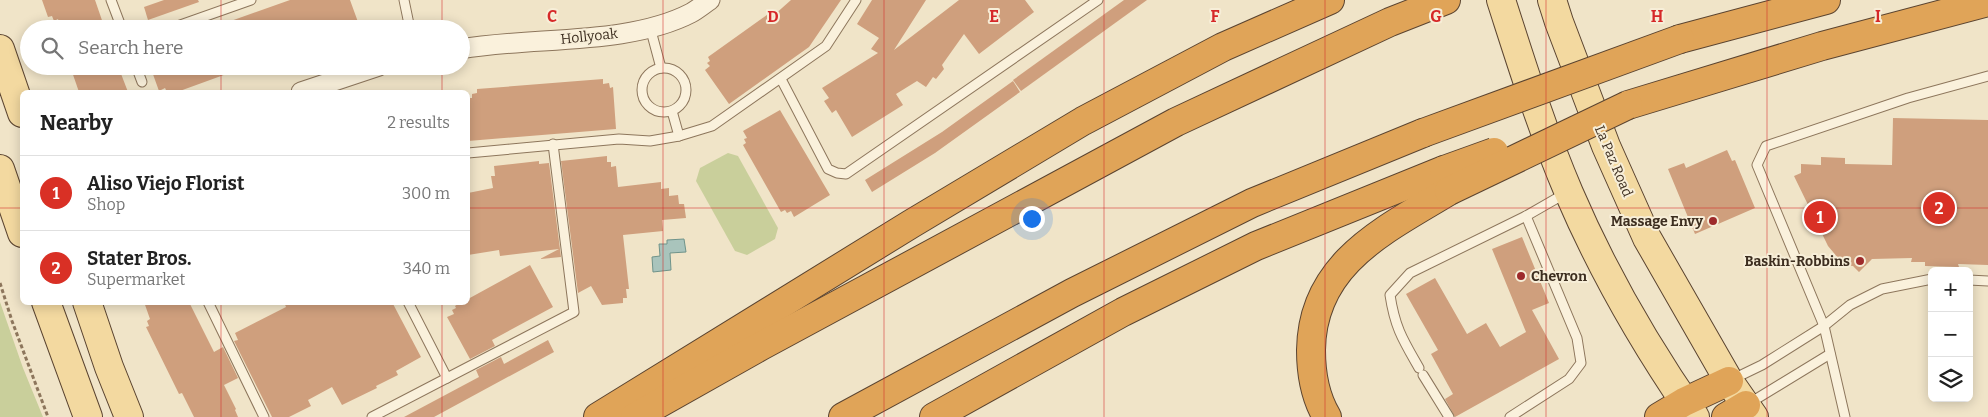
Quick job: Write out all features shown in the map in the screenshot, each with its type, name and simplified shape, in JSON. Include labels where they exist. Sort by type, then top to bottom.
[{"type":"highway","points":[[598,417],[902,229],[1083,121],[1223,47],[1330,0]]},
{"type":"highway","points":[[635,417],[769,341],[1176,122],[1390,22],[1446,0]]},
{"type":"highway","points":[[843,417],[1072,293],[1252,203],[1423,133],[1680,39],[1826,0]]},
{"type":"highway","points":[[934,417],[1123,312],[1256,246],[1446,180],[1628,105],[1822,46],[1988,2]]},
{"type":"highway","points":[[1327,417],[1316,389],[1311,365],[1311,342],[1316,316],[1325,293],[1338,271],[1354,253],[1446,180]]},
{"type":"highway","points":[[1659,417],[1689,410],[1728,382]]},
{"type":"main road","points":[[1501,0],[1538,115],[1569,192],[1626,305],[1689,410]]},
{"type":"main road","name":"La Paz Road","points":[[1552,0],[1558,22],[1606,146],[1647,238],[1728,382],[1742,413]]},
{"type":"main road","points":[[0,49],[20,107]]},
{"type":"main road","points":[[10,184],[20,225]]},
{"type":"main road","points":[[47,305],[88,417]]},
{"type":"main road","points":[[87,305],[129,417]]},
{"type":"street","name":"Hollyoak","points":[[470,48],[491,44],[609,35],[650,28],[691,13],[710,0]]},
{"type":"street","points":[[307,90],[352,75]]},
{"type":"lane","points":[[111,0],[119,20]]},
{"type":"lane","points":[[194,20],[251,0]]},
{"type":"lane","points":[[404,0],[408,20]]},
{"type":"lane","points":[[470,152],[619,139],[650,141],[679,136],[712,126],[826,46],[856,0]]},
{"type":"lane","points":[[781,79],[828,169],[846,174],[1098,0]]},
{"type":"lane","points":[[650,28],[661,68]]},
{"type":"lane","points":[[661,68],[675,70],[685,81],[687,88],[683,102],[672,111],[658,111],[651,108],[643,96],[642,88],[648,75],[661,68]]},
{"type":"lane","points":[[139,75],[142,82]]},
{"type":"lane","points":[[1845,417],[1824,326],[1757,165],[1766,146],[1908,98],[1988,76]]},
{"type":"lane","points":[[672,111],[679,136]]},
{"type":"lane","points":[[372,417],[574,312],[553,144]]},
{"type":"lane","points":[[1449,417],[1398,331],[1390,295],[1410,273],[1526,216],[1569,192]]},
{"type":"lane","points":[[1510,417],[1569,379],[1581,363],[1577,338],[1526,216]]},
{"type":"lane","points":[[1728,382],[1762,365],[1824,326],[1850,306],[1882,289],[1928,280]]},
{"type":"lane","points":[[1973,280],[1988,281]]},
{"type":"lane","points":[[209,305],[264,417]]},
{"type":"lane","points":[[410,305],[447,378]]},
{"type":"lane","points":[[1742,413],[1830,354]]},
{"type":"path","points":[[0,283],[20,344],[48,417]]},
{"type":"green space","points":[[728,153],[738,156],[778,228],[775,239],[747,255],[735,251],[696,181],[700,168]]},
{"type":"green space","points":[[0,302],[23,368],[43,417],[0,417]]},
{"type":"water","points":[[684,239],[686,252],[670,253],[671,270],[653,272],[652,257],[660,256],[659,244],[667,244],[667,240]]},
{"type":"building","points":[[42,0],[95,0],[102,20],[54,20],[52,16],[48,17]]},
{"type":"building","points":[[164,0],[198,0],[199,2],[148,20],[144,7]]},
{"type":"building","points":[[290,0],[350,0],[357,20],[234,20]]},
{"type":"building","points":[[791,0],[841,0],[809,47],[729,104],[705,70],[710,66],[707,63],[710,61],[708,57],[771,12],[773,16]]},
{"type":"building","points":[[872,0],[926,0],[894,50],[959,0],[1025,0],[1034,12],[979,54],[964,34],[942,65],[944,69],[936,79],[933,77],[926,87],[917,81],[896,94],[903,105],[852,137],[836,110],[832,113],[824,101],[829,98],[822,88],[878,53],[871,49],[879,38],[857,24]]},
{"type":"building","points":[[1124,0],[1147,0],[1021,91],[1013,80]]},
{"type":"building","points":[[73,75],[121,75],[127,90],[78,90]]},
{"type":"building","points":[[153,75],[224,75],[182,90],[166,90],[165,88],[159,90]]},
{"type":"building","points":[[603,79],[603,84],[609,83],[610,88],[613,87],[616,129],[470,141],[470,98],[472,98],[472,94],[477,93],[477,89]]},
{"type":"building","points":[[1013,81],[1020,92],[935,153],[872,192],[865,180],[942,132]]},
{"type":"building","points":[[780,110],[830,195],[794,217],[791,211],[787,213],[785,210],[781,212],[743,145],[746,143],[744,139],[747,138],[743,131]]},
{"type":"building","points":[[1893,118],[1988,120],[1988,265],[1958,264],[1959,267],[1925,266],[1925,262],[1911,262],[1912,258],[1872,259],[1859,272],[1853,266],[1844,265],[1828,246],[1794,176],[1801,173],[1801,164],[1821,165],[1821,157],[1845,158],[1845,164],[1892,165]]},
{"type":"building","points":[[1727,150],[1732,161],[1735,160],[1755,208],[1695,234],[1668,169],[1684,163],[1686,168]]},
{"type":"building","points":[[607,156],[607,162],[611,162],[611,167],[616,166],[618,187],[661,182],[661,189],[669,188],[669,196],[678,195],[679,204],[684,204],[686,218],[662,220],[663,231],[623,235],[629,289],[626,289],[627,298],[623,298],[623,303],[602,305],[591,286],[578,293],[561,161]]},
{"type":"building","points":[[539,161],[539,164],[549,163],[561,257],[540,259],[559,249],[500,256],[499,250],[470,255],[470,193],[493,188],[491,176],[495,176],[494,166]]},
{"type":"building","points":[[1522,237],[1549,303],[1532,310],[1559,359],[1455,417],[1445,399],[1453,394],[1431,354],[1438,350],[1406,294],[1435,278],[1467,334],[1486,323],[1500,347],[1526,332],[1492,249]]},
{"type":"building","points":[[530,265],[553,307],[492,340],[495,346],[470,359],[447,317],[454,314],[452,310],[456,308],[456,305],[470,305],[470,298]]},
{"type":"building","points":[[145,305],[190,305],[214,352],[223,347],[238,378],[224,385],[238,417],[194,417],[182,393],[179,394],[146,327],[149,326],[147,321],[150,319]]},
{"type":"building","points":[[285,305],[394,305],[421,357],[396,371],[398,375],[376,386],[377,388],[342,405],[332,387],[308,400],[311,406],[289,417],[272,417],[234,341],[238,340],[235,333],[286,307]]},
{"type":"building","points":[[548,340],[554,352],[434,417],[404,417],[479,377],[476,370],[501,357],[504,364]]},
{"type":"place","name":"Stater Bros.","points":[[1939,208]]},
{"type":"place","name":"Aliso Viejo Florist","points":[[1820,217]]},
{"type":"place","name":"Massage Envy","points":[[1713,221]]},
{"type":"place","name":"Baskin-Robbins","points":[[1860,261]]},
{"type":"place","name":"Chevron","points":[[1521,276]]}]
